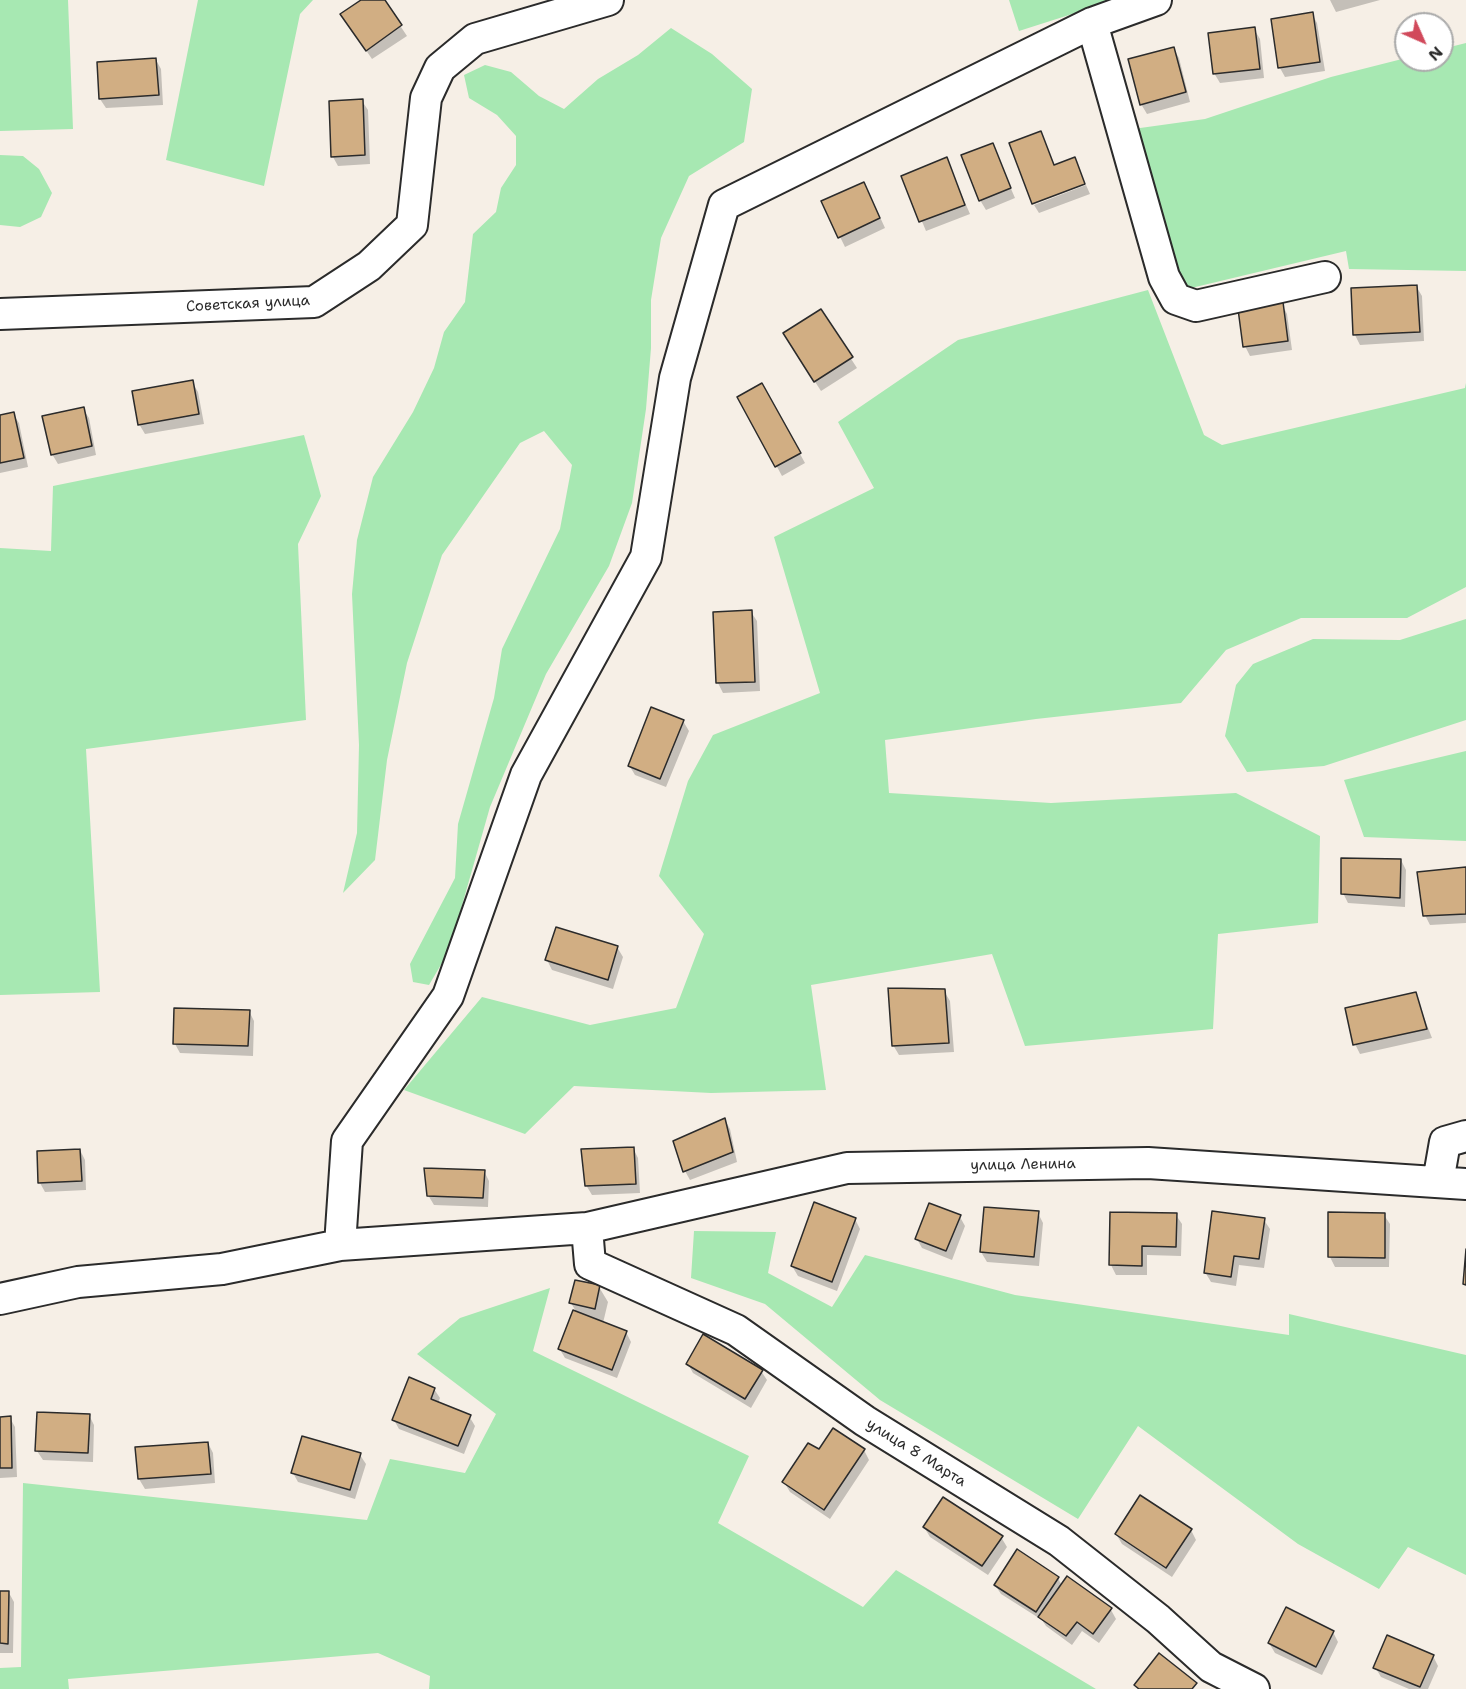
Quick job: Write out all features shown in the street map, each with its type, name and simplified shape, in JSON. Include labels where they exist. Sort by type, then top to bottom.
[{"type":"street","name":"Советская улица","points":[[0,314],[314,302],[369,266],[412,225],[426,98],[440,68],[475,39],[608,0]]},
{"type":"street","points":[[340,1245],[347,1141],[448,996],[526,775],[646,557],[675,378],[724,205],[1092,23],[1156,0]]},
{"type":"street","points":[[1092,23],[1164,277],[1176,299],[1196,306],[1325,277]]},
{"type":"street","points":[[1452,1183],[1445,1142],[1466,1136]]},
{"type":"street","name":"улица Ленина","points":[[0,1299],[78,1282],[222,1269],[340,1245],[586,1228],[847,1168],[1148,1163],[1452,1183]]},
{"type":"street","name":"улица 8 Марта","points":[[586,1228],[590,1264],[736,1330],[865,1421],[1059,1541],[1158,1619],[1211,1667],[1254,1689]]},
{"type":"green space","points":[[0,0],[68,0],[73,129],[0,131]]},
{"type":"green space","points":[[198,0],[313,0],[300,14],[264,186],[166,160]]},
{"type":"green space","points":[[1009,0],[1116,0],[1019,31]]},
{"type":"green space","points":[[671,28],[712,54],[752,89],[744,142],[689,176],[661,238],[651,300],[651,348],[646,409],[632,503],[609,566],[546,674],[490,807],[449,951],[429,985],[413,982],[410,964],[455,878],[458,824],[494,698],[502,649],[560,529],[572,465],[544,431],[520,443],[442,555],[407,663],[387,760],[375,860],[343,893],[357,833],[359,745],[352,594],[357,540],[373,477],[413,412],[434,368],[444,332],[465,302],[473,234],[496,212],[501,188],[516,165],[516,136],[497,115],[469,98],[464,75],[485,65],[511,72],[539,96],[564,109],[598,79],[638,55]]},
{"type":"green space","points":[[1466,43],[1466,271],[1349,269],[1346,251],[1187,289],[1173,272],[1133,129],[1205,119],[1331,77],[1394,61],[1394,72],[1454,72],[1454,46]]},
{"type":"green space","points":[[0,155],[23,156],[39,169],[52,193],[41,217],[20,227],[0,225]]},
{"type":"green space","points":[[1148,290],[1204,435],[1222,445],[1465,388],[1466,383],[1466,587],[1407,618],[1301,618],[1226,650],[1181,703],[1036,719],[885,740],[889,793],[1051,803],[1236,793],[1320,836],[1318,923],[1218,934],[1213,1029],[1025,1046],[992,954],[811,985],[826,1090],[711,1093],[574,1086],[525,1134],[404,1090],[482,997],[590,1025],[676,1008],[704,934],[659,876],[688,781],[713,735],[820,693],[774,537],[874,488],[838,422],[958,340]]},
{"type":"green space","points":[[304,435],[321,496],[298,544],[306,720],[86,749],[100,992],[0,995],[0,548],[51,551],[53,486]]},
{"type":"green space","points":[[1466,619],[1466,720],[1324,766],[1247,772],[1225,736],[1236,685],[1253,664],[1313,639],[1400,640]]},
{"type":"green space","points":[[1466,751],[1466,841],[1364,837],[1344,780]]},
{"type":"green space","points":[[694,1231],[776,1232],[768,1273],[832,1307],[865,1255],[1015,1295],[1289,1335],[1289,1314],[1466,1355],[1466,1575],[1408,1547],[1379,1589],[1298,1544],[1138,1426],[1078,1519],[880,1400],[765,1304],[691,1278]]},
{"type":"green space","points":[[550,1288],[533,1351],[749,1456],[718,1523],[863,1607],[896,1570],[1096,1689],[429,1689],[430,1676],[378,1653],[68,1679],[69,1689],[0,1689],[0,1668],[21,1667],[23,1483],[367,1520],[390,1459],[465,1473],[496,1414],[417,1354],[460,1318]]},
{"type":"building","points":[[361,0],[385,0],[402,25],[366,51],[340,14]]},
{"type":"building","points":[[1313,12],[1320,62],[1278,68],[1271,19]]},
{"type":"building","points":[[1255,27],[1260,69],[1213,74],[1208,33]]},
{"type":"building","points":[[1174,47],[1186,92],[1140,105],[1128,59]]},
{"type":"building","points":[[156,58],[159,95],[99,99],[97,62]]},
{"type":"building","points":[[363,99],[365,155],[331,157],[329,101]]},
{"type":"building","points":[[1041,131],[1054,165],[1075,157],[1085,184],[1032,204],[1009,143]]},
{"type":"building","points":[[993,143],[1011,188],[979,201],[961,155]]},
{"type":"building","points":[[947,157],[965,205],[919,222],[901,176]]},
{"type":"building","points":[[864,182],[880,218],[838,238],[821,201]]},
{"type":"building","points":[[1417,285],[1420,332],[1353,335],[1351,288]]},
{"type":"building","points":[[1283,302],[1288,341],[1243,347],[1238,309]]},
{"type":"building","points":[[821,309],[853,357],[814,382],[783,333]]},
{"type":"building","points":[[193,380],[199,414],[138,425],[132,391]]},
{"type":"building","points":[[762,383],[801,453],[775,467],[737,397]]},
{"type":"building","points":[[84,407],[92,446],[51,455],[42,416]]},
{"type":"building","points":[[14,412],[24,458],[0,463],[0,415]]},
{"type":"building","points":[[752,610],[755,682],[716,683],[713,612]]},
{"type":"building","points":[[651,707],[684,720],[660,779],[628,766]]},
{"type":"building","points":[[1341,858],[1401,859],[1400,898],[1341,894]]},
{"type":"building","points":[[1466,867],[1466,914],[1423,916],[1417,872]]},
{"type":"building","points":[[556,927],[618,946],[608,980],[545,960]]},
{"type":"building","points":[[888,988],[945,989],[949,1043],[892,1046]]},
{"type":"building","points":[[1416,992],[1427,1029],[1353,1045],[1345,1008]]},
{"type":"building","points":[[174,1008],[250,1010],[248,1046],[173,1044]]},
{"type":"building","points":[[725,1118],[733,1152],[683,1172],[673,1141]]},
{"type":"building","points":[[634,1147],[636,1184],[585,1186],[581,1149]]},
{"type":"building","points":[[80,1149],[82,1181],[38,1183],[37,1151]]},
{"type":"building","points":[[424,1168],[485,1170],[483,1198],[427,1196]]},
{"type":"building","points":[[814,1202],[856,1218],[832,1282],[791,1266]]},
{"type":"building","points":[[929,1203],[961,1215],[946,1251],[915,1239]]},
{"type":"building","points":[[984,1207],[1039,1211],[1034,1257],[980,1252]]},
{"type":"building","points":[[1212,1211],[1265,1218],[1259,1259],[1234,1256],[1231,1277],[1204,1273]]},
{"type":"building","points":[[1110,1212],[1177,1213],[1176,1247],[1142,1246],[1142,1266],[1109,1265]]},
{"type":"building","points":[[1328,1212],[1385,1213],[1385,1258],[1328,1257]]},
{"type":"building","points":[[1466,1249],[1466,1285],[1463,1284]]},
{"type":"building","points":[[575,1280],[600,1285],[595,1309],[569,1303]]},
{"type":"building","points":[[573,1310],[627,1331],[612,1370],[558,1349]]},
{"type":"building","points":[[703,1334],[763,1370],[745,1399],[686,1364]]},
{"type":"building","points":[[409,1377],[435,1388],[431,1399],[471,1415],[458,1446],[392,1420]]},
{"type":"building","points":[[37,1412],[90,1414],[88,1453],[35,1451]]},
{"type":"building","points":[[11,1416],[12,1468],[0,1468],[0,1417]]},
{"type":"building","points":[[833,1428],[865,1449],[824,1510],[782,1482],[808,1443],[819,1449]]},
{"type":"building","points":[[302,1436],[361,1453],[350,1490],[291,1473]]},
{"type":"building","points":[[208,1442],[211,1474],[138,1479],[135,1447]]},
{"type":"building","points":[[1140,1495],[1192,1529],[1166,1568],[1115,1534]]},
{"type":"building","points":[[943,1497],[1003,1536],[982,1566],[923,1527]]},
{"type":"building","points":[[1017,1549],[1059,1577],[1036,1612],[994,1585]]},
{"type":"building","points":[[1067,1576],[1112,1608],[1093,1634],[1077,1622],[1066,1636],[1038,1617]]},
{"type":"building","points":[[0,1591],[9,1591],[8,1644],[0,1643]]},
{"type":"building","points":[[1286,1607],[1334,1631],[1316,1667],[1268,1643]]},
{"type":"building","points":[[1387,1635],[1434,1655],[1420,1687],[1373,1668]]},
{"type":"building","points":[[1159,1653],[1197,1683],[1192,1689],[1139,1689],[1134,1685]]}]
